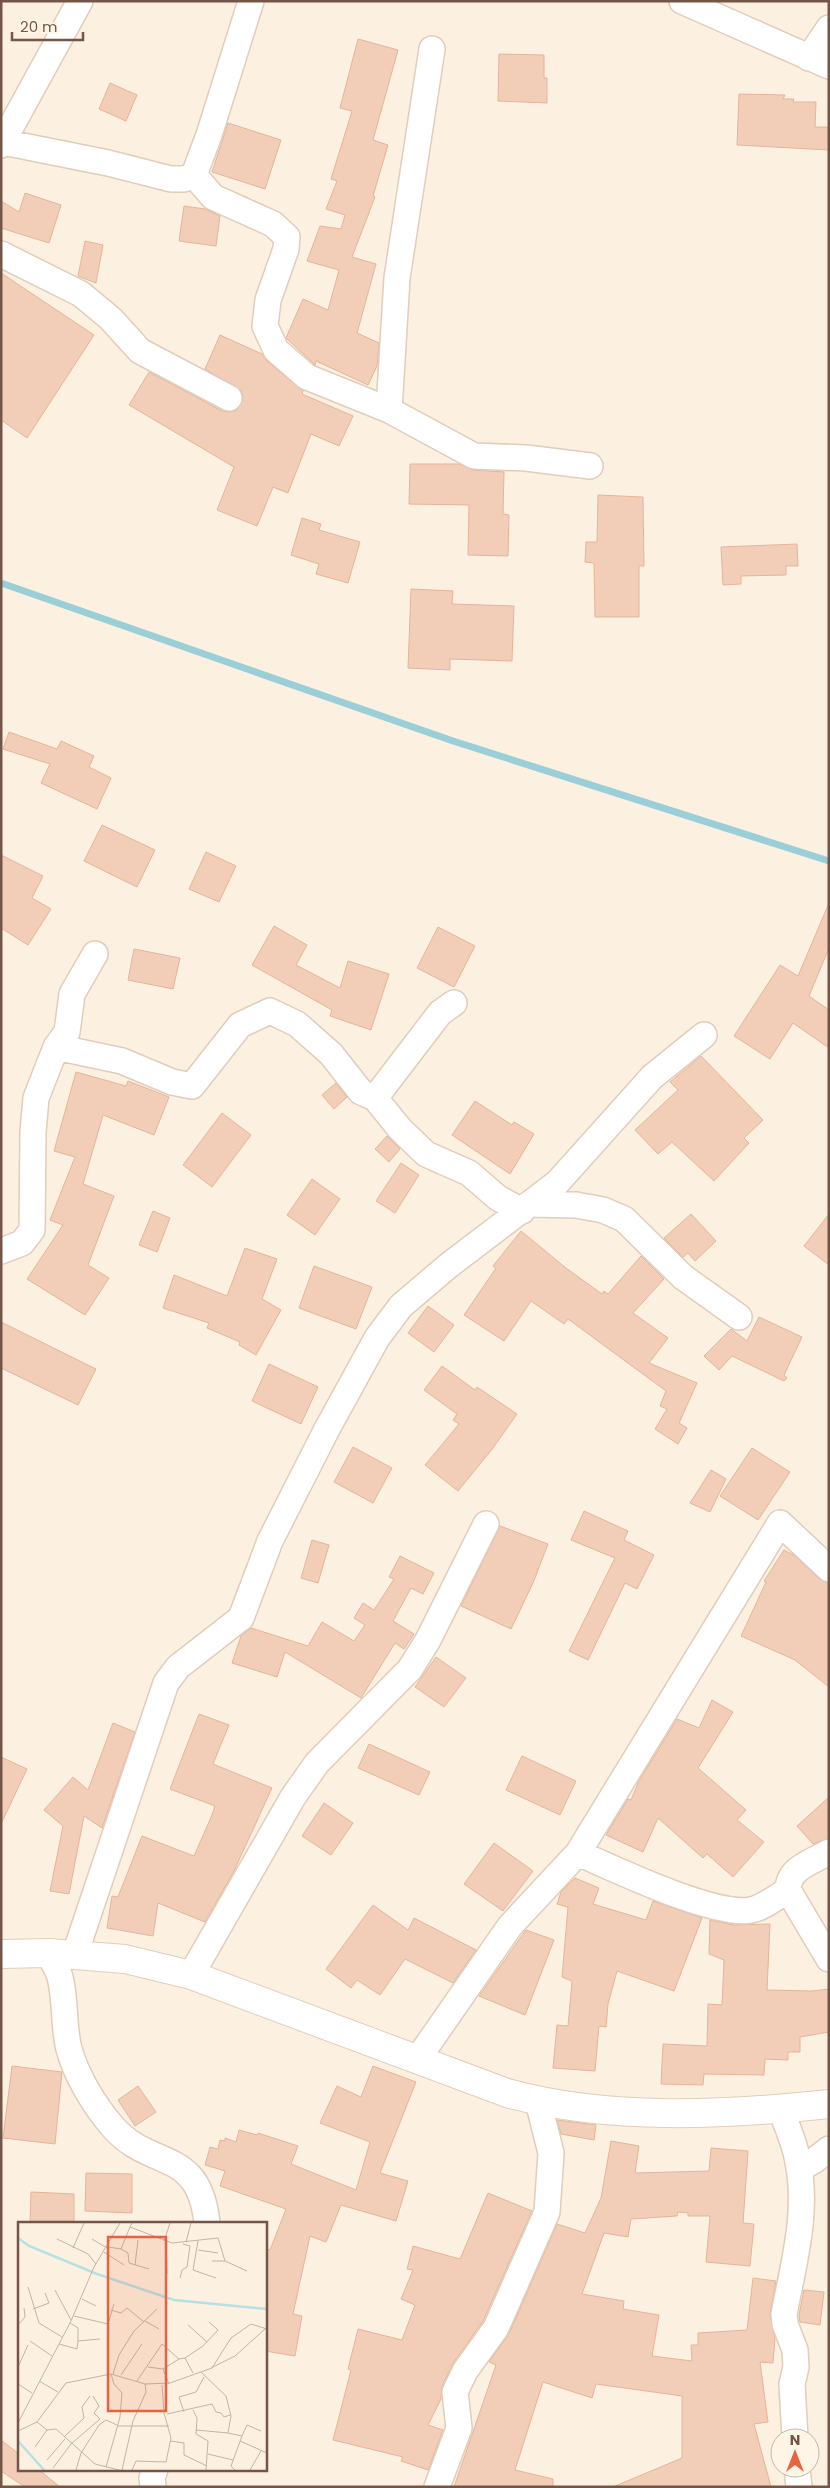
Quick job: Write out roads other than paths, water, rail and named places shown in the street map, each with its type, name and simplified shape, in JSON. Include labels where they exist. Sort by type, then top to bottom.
[{"type":"street","points":[[80,1],[2,144],[108,163],[171,179],[184,180],[194,175],[209,135],[251,1]]},
{"type":"street","points":[[682,1],[819,62],[829,28]]},
{"type":"street","points":[[388,410],[397,278],[432,49]]},
{"type":"street","points":[[194,175],[213,197],[273,224],[287,237],[286,249],[268,300],[265,326],[276,350],[307,377],[388,410],[474,456],[526,458],[590,466]]},
{"type":"street","points":[[1,254],[81,294],[111,319],[140,351],[229,398]]},
{"type":"street","points":[[1,1251],[22,1243],[32,1230],[33,1132],[36,1098],[56,1047],[67,1032],[72,994],[95,954]]},
{"type":"street","points":[[375,1098],[440,1013],[454,1003]]},
{"type":"street","points":[[56,1047],[85,1051],[122,1061],[172,1082],[192,1086],[240,1024],[270,1011],[297,1024],[331,1054],[361,1092],[375,1098],[400,1129],[426,1154],[469,1174],[498,1198],[526,1207],[576,1205],[602,1210],[624,1218],[683,1276],[739,1317]]},
{"type":"street","points":[[207,2222],[204,2198],[197,2184],[185,2171],[132,2142],[112,2127],[96,2104],[76,2068],[69,2050],[60,1976],[62,1954],[166,1683],[178,1667],[242,1618],[270,1542],[327,1429],[377,1338],[401,1306],[448,1266],[557,1183],[652,1077],[704,1035]]},
{"type":"street","points":[[417,2060],[510,1926],[578,1853],[780,1523],[829,1569]]},
{"type":"street","points":[[191,1975],[293,1797],[317,1762],[410,1669],[428,1640],[486,1524]]},
{"type":"street","points":[[829,1852],[794,1872],[788,1882],[788,1890],[829,1959]]},
{"type":"street","points":[[578,1853],[664,1889],[720,1908],[752,1910],[788,1890]]},
{"type":"street","points":[[1,1954],[62,1954],[124,1958],[191,1975],[507,2093],[538,2101],[597,2109],[644,2112],[762,2111],[829,2104]]},
{"type":"street","points":[[437,2487],[459,2428],[455,2392],[465,2371],[496,2328],[547,2212],[551,2153],[538,2101]]},
{"type":"street","points":[[781,2109],[797,2156],[802,2194],[800,2233],[784,2314],[785,2324],[795,2350],[796,2367],[792,2384],[794,2428]]},
{"type":"street","points":[[799,2169],[829,2149]]},
{"type":"street","points":[[153,2487],[152,2478],[155,2470]]},
{"type":"waterway","points":[[1,583],[453,741],[829,861]]}]
